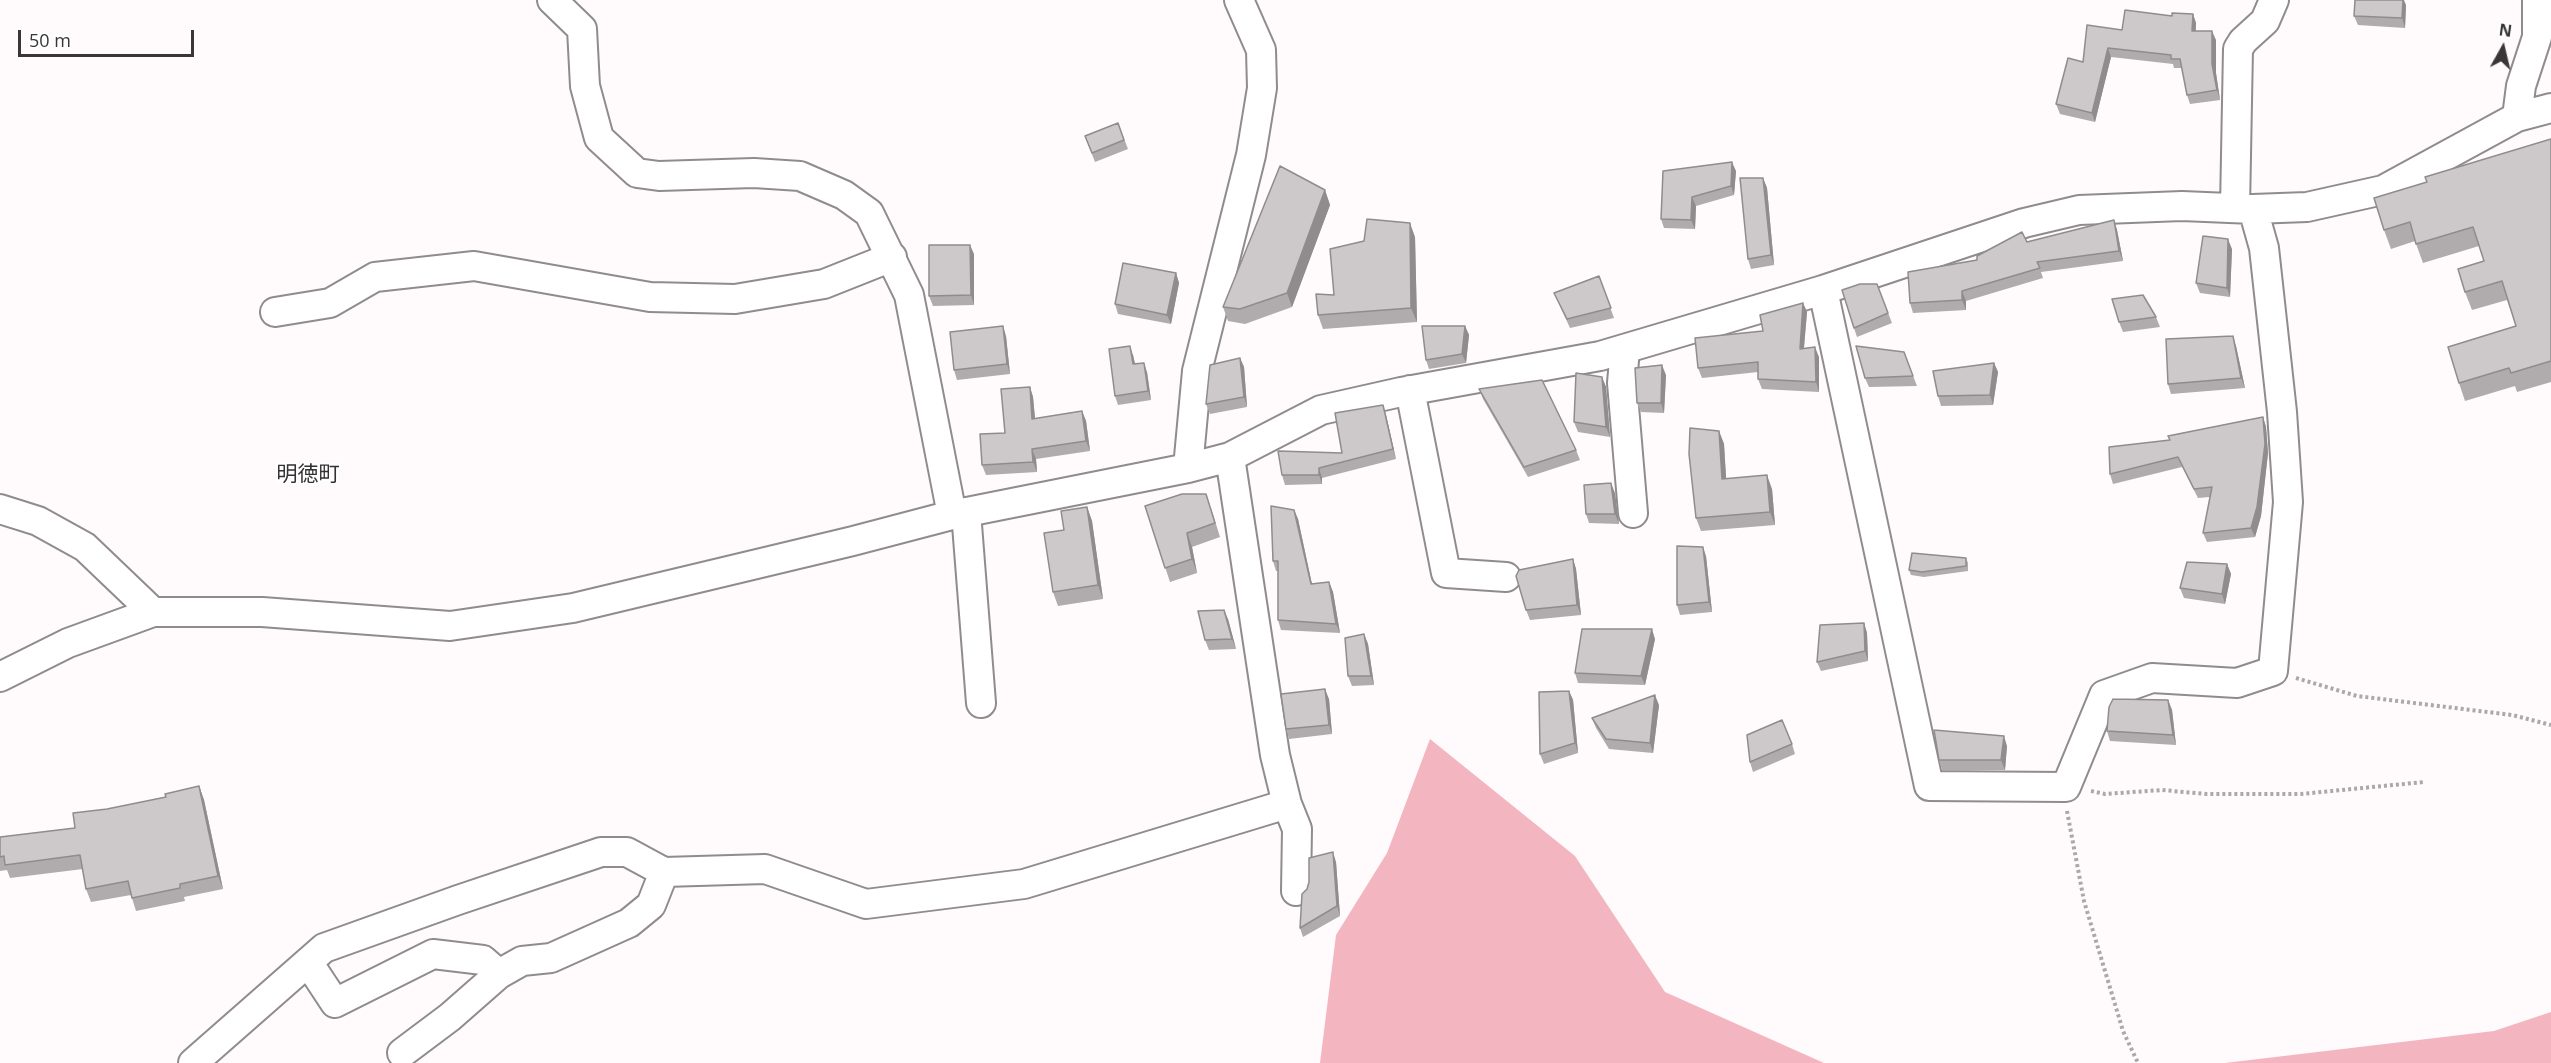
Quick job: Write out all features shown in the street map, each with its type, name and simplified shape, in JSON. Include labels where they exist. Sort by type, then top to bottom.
[{"type":"street","points":[[552,0],[582,29],[585,86],[599,138],[637,173],[659,176],[754,173],[800,176],[844,195],[869,213],[909,295],[959,514],[981,703]]},
{"type":"street","points":[[1188,468],[1197,371],[1251,155],[1262,88],[1261,50],[1239,0]]},
{"type":"street","points":[[1822,290],[1929,786],[2066,787],[2104,694],[2152,678],[2237,683],[2273,671],[2288,502],[2282,412],[2264,248],[2244,208],[2238,49],[2243,40],[2265,21],[2274,0]]},
{"type":"street","points":[[2517,117],[2521,86],[2543,44],[2537,0]]},
{"type":"street","points":[[0,677],[68,643],[153,612],[262,612],[450,626],[573,608],[959,514],[1188,468],[1230,457],[1321,410],[1410,390],[1600,356],[1822,290],[2024,223],[2079,210],[2307,207],[2383,190],[2517,117],[2551,108]]},
{"type":"street","points":[[275,312],[330,303],[375,277],[474,266],[650,297],[735,299],[824,284],[892,257]]},
{"type":"street","points":[[1625,349],[1622,383],[1633,513]]},
{"type":"street","points":[[1410,390],[1446,573],[1506,577]]},
{"type":"street","points":[[1230,457],[1275,755],[1287,804],[1297,829],[1296,891]]},
{"type":"street","points":[[0,509],[38,521],[85,547],[153,612]]},
{"type":"street","points":[[193,1063],[324,948],[601,852],[627,852],[664,872],[765,869],[866,903],[1024,884],[1287,804]]},
{"type":"street","points":[[402,1053],[450,1017],[499,974],[522,961],[551,958],[629,924],[651,905],[664,872]]},
{"type":"street","points":[[308,962],[335,1003],[433,954],[483,960],[499,974]]},
{"type":"path","points":[[2273,671],[2357,696],[2512,716],[2551,725]]},
{"type":"path","points":[[2138,1063],[2123,1031],[2084,901],[2068,818],[2066,787],[2105,794],[2162,790],[2206,794],[2301,794],[2424,782]]},
{"type":"shaded area","points":[[1430,739],[1575,856],[1665,992],[1824,1063],[1320,1063],[1336,935],[1387,853]]},
{"type":"shaded area","points":[[2551,1012],[2551,1063],[2225,1063],[2494,1031]]},
{"type":"building","points":[[2355,0],[2403,0],[2402,18],[2354,16]]},
{"type":"building","points":[[2125,10],[2172,16],[2172,13],[2193,14],[2192,31],[2212,31],[2212,64],[2217,90],[2187,95],[2180,59],[2171,59],[2171,55],[2108,48],[2092,113],[2056,104],[2068,58],[2083,62],[2087,25],[2122,30]]},
{"type":"building","points":[[1118,123],[1124,140],[1092,153],[1085,136]]},
{"type":"building","points":[[2551,139],[2551,361],[2511,373],[2509,368],[2459,383],[2448,347],[2516,326],[2502,281],[2465,292],[2458,269],[2484,261],[2473,227],[2416,244],[2410,222],[2384,230],[2374,198],[2427,182],[2425,177]]},
{"type":"building","points":[[1732,162],[1731,186],[1692,197],[1691,220],[1661,219],[1663,171]]},
{"type":"building","points":[[1280,166],[1325,190],[1287,293],[1240,309],[1223,307]]},
{"type":"building","points":[[1740,178],[1763,178],[1771,255],[1748,259]]},
{"type":"building","points":[[1367,219],[1410,223],[1411,308],[1318,315],[1316,294],[1334,295],[1330,249],[1364,241]]},
{"type":"building","points":[[2114,220],[2119,251],[2037,262],[2040,268],[1962,291],[1962,300],[1910,303],[1908,272],[1977,260],[1977,256],[2022,232],[2027,242]]},
{"type":"building","points":[[2203,236],[2228,239],[2227,288],[2196,283]]},
{"type":"building","points":[[929,245],[970,245],[971,295],[929,296]]},
{"type":"building","points":[[1123,263],[1176,273],[1167,315],[1115,304]]},
{"type":"building","points":[[1599,276],[1611,308],[1567,319],[1554,293]]},
{"type":"building","points":[[1860,284],[1877,284],[1888,313],[1854,328],[1842,290]]},
{"type":"building","points":[[2143,295],[2156,317],[2119,322],[2112,299]]},
{"type":"building","points":[[1803,303],[1800,349],[1815,347],[1816,382],[1758,379],[1758,362],[1698,368],[1695,338],[1763,331],[1760,315]]},
{"type":"building","points":[[1003,326],[1007,364],[954,370],[950,332]]},
{"type":"building","points":[[1422,326],[1465,326],[1462,354],[1426,360]]},
{"type":"building","points":[[2233,336],[2241,378],[2168,384],[2166,339]]},
{"type":"building","points":[[1130,346],[1133,364],[1144,363],[1148,391],[1115,396],[1109,349]]},
{"type":"building","points":[[1856,346],[1904,352],[1913,376],[1865,378]]},
{"type":"building","points":[[1240,358],[1244,397],[1206,404],[1210,365]]},
{"type":"building","points":[[1994,363],[1990,395],[1938,396],[1933,371]]},
{"type":"building","points":[[1662,365],[1661,403],[1637,403],[1635,368]]},
{"type":"building","points":[[1576,373],[1602,377],[1606,427],[1574,422]]},
{"type":"building","points":[[1542,380],[1576,450],[1524,467],[1479,389]]},
{"type":"building","points":[[1030,387],[1032,419],[1082,411],[1086,441],[1032,449],[1033,462],[982,465],[980,434],[1005,433],[1001,389]]},
{"type":"building","points":[[1383,405],[1393,449],[1319,468],[1319,475],[1282,475],[1278,451],[1342,453],[1335,413]]},
{"type":"building","points":[[2263,417],[2265,444],[2257,507],[2251,528],[2203,533],[2212,487],[2194,489],[2178,457],[2110,474],[2109,447],[2170,440],[2168,436]]},
{"type":"building","points":[[1690,428],[1719,431],[1722,479],[1767,475],[1770,512],[1696,518],[1689,454]]},
{"type":"building","points":[[1611,483],[1615,514],[1586,514],[1584,485]]},
{"type":"building","points":[[1182,494],[1206,494],[1215,523],[1187,533],[1192,559],[1165,568],[1145,506]]},
{"type":"building","points":[[1271,506],[1294,510],[1311,584],[1329,582],[1336,624],[1278,620],[1278,561],[1273,561]]},
{"type":"building","points":[[1087,507],[1098,585],[1053,592],[1044,533],[1064,530],[1061,511]]},
{"type":"building","points":[[1677,546],[1703,547],[1709,602],[1677,605]]},
{"type":"building","points":[[1912,553],[1966,558],[1966,566],[1922,572],[1909,570]]},
{"type":"building","points":[[1573,559],[1577,605],[1526,610],[1516,576],[1519,570]]},
{"type":"building","points":[[2187,562],[2227,564],[2222,594],[2180,588]]},
{"type":"building","points":[[1224,610],[1232,639],[1205,640],[1198,611]]},
{"type":"building","points":[[1864,623],[1865,651],[1817,662],[1820,625]]},
{"type":"building","points":[[1582,629],[1652,629],[1641,676],[1575,673]]},
{"type":"building","points":[[1364,634],[1371,676],[1348,676],[1345,638]]},
{"type":"building","points":[[1325,689],[1329,725],[1286,729],[1281,694]]},
{"type":"building","points":[[1569,691],[1575,743],[1540,754],[1539,692]]},
{"type":"building","points":[[1655,695],[1650,743],[1606,739],[1592,718]]},
{"type":"building","points":[[2113,699],[2168,700],[2173,735],[2107,731],[2109,707]]},
{"type":"building","points":[[1782,720],[1792,744],[1750,762],[1747,735]]},
{"type":"building","points":[[1934,730],[2004,736],[2001,760],[1939,760]]},
{"type":"building","points":[[199,786],[218,876],[180,884],[180,888],[132,898],[128,881],[86,889],[80,855],[5,865],[4,856],[0,857],[0,837],[75,828],[73,813],[107,809],[166,797],[165,794]]},
{"type":"building","points":[[1333,852],[1337,906],[1300,928],[1302,894],[1309,882],[1309,858]]},
{"type":"district","name":"明徳町","points":[[308,475]]}]
